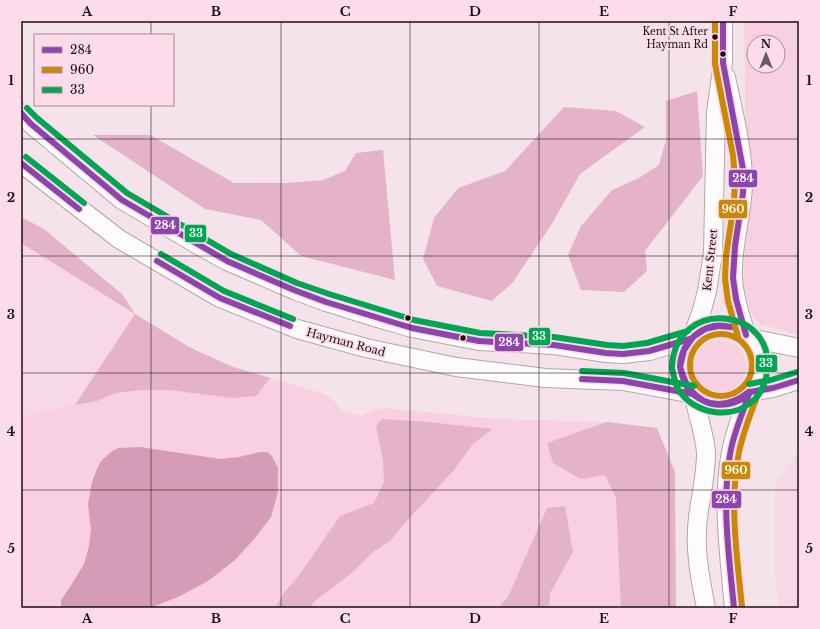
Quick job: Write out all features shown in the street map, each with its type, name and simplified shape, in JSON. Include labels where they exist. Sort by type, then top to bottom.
[{"type":"main road","name":"Kent Street","points":[[692,337],[702,310],[707,290],[713,253],[716,112],[723,63],[724,21]]},
{"type":"main road","name":"Kent Street","points":[[723,63],[743,168],[743,192],[734,253],[733,279],[737,304],[748,337]]},
{"type":"main road","points":[[21,113],[31,124],[122,200],[198,245],[228,261],[294,290],[374,317],[412,328],[480,340],[554,345],[606,353],[623,354],[649,351],[692,337],[704,329],[716,326],[735,328],[748,337],[756,348],[760,365],[757,382],[750,393],[733,440],[728,475],[728,540],[734,608]]},
{"type":"main road","name":"Hayman Road","points":[[21,163],[118,239],[220,298],[298,329],[366,348],[438,364],[503,374],[545,378],[623,381],[694,395]]},
{"type":"main road","points":[[692,337],[682,352],[680,367],[684,382],[694,395],[706,403],[712,405],[726,405],[738,401],[750,393],[799,380]]},
{"type":"main road","points":[[748,337],[799,348]]},
{"type":"main road","points":[[694,395],[697,415],[705,440],[706,453],[697,535],[697,555],[706,608]]},
{"type":"shaded area","points":[[744,21],[799,21],[799,336],[761,324],[755,320],[751,313],[744,289],[743,276],[747,228]]},
{"type":"shaded area","points":[[697,91],[703,176],[645,251],[647,271],[624,292],[581,290],[568,255],[581,226],[612,190],[639,178],[659,165],[666,140],[666,101]]},
{"type":"shaded area","points":[[564,107],[616,111],[645,127],[580,174],[553,222],[513,282],[492,301],[437,286],[423,259],[434,218],[458,188],[505,171]]},
{"type":"shaded area","points":[[93,135],[150,135],[234,183],[286,183],[323,180],[345,171],[356,153],[383,150],[395,280],[301,256],[261,220],[205,209]]},
{"type":"shaded area","points":[[21,217],[44,229],[123,295],[135,314],[21,243]]},
{"type":"shaded area","points":[[21,243],[135,314],[75,405],[21,416]]},
{"type":"shaded area","points":[[135,314],[190,348],[233,367],[325,394],[335,402],[341,411],[361,416],[384,408],[498,419],[607,422],[657,428],[675,472],[676,608],[21,608],[21,416],[75,405]]},
{"type":"shaded area","points":[[135,314],[191,348],[233,367],[270,378],[256,396],[232,398],[169,390],[141,390],[116,393],[97,401],[75,405]]},
{"type":"shaded area","points":[[715,340],[725,340],[739,347],[746,361],[746,371],[739,385],[725,392],[715,392],[705,388],[698,381],[694,371],[694,361],[698,351],[705,344]]},
{"type":"shaded area","points":[[382,419],[492,429],[473,444],[454,470],[390,541],[373,552],[354,571],[315,601],[309,608],[275,608],[284,593],[300,574],[340,516],[374,503],[384,482],[383,460],[376,426]]},
{"type":"shaded area","points":[[607,422],[657,428],[675,472],[676,608],[621,608],[616,498],[605,475],[581,479],[553,463],[547,443]]},
{"type":"shaded area","points":[[140,447],[221,459],[267,452],[272,456],[278,468],[278,492],[271,517],[255,538],[235,560],[208,581],[178,597],[150,608],[61,608],[61,600],[84,564],[89,546],[91,529],[88,504],[92,482],[97,469],[101,461],[118,448]]},
{"type":"shaded area","points":[[799,450],[799,608],[779,608],[774,568],[775,482]]},
{"type":"shaded area","points":[[565,506],[573,552],[550,593],[549,608],[498,608],[508,597],[547,508]]},
{"type":"transit line","name":"960","points":[[715,21],[715,64],[733,155],[735,179],[734,203],[726,256],[725,279],[728,301],[738,337]]},
{"type":"transit line","name":"284","points":[[723,21],[723,63],[743,169],[743,193],[735,246],[733,278],[736,299],[746,335]]},
{"type":"transit line","name":"33","points":[[27,108],[127,193],[231,254],[297,283],[329,294],[414,320],[480,333],[554,337],[623,346],[647,343],[688,331]]},
{"type":"transit line","name":"284","points":[[21,113],[31,124],[122,200],[227,261],[326,302],[412,328],[479,341],[554,345],[606,353],[623,354],[649,351],[690,339]]},
{"type":"transit line","name":"33","points":[[26,157],[84,203]]},
{"type":"transit line","name":"284","points":[[21,163],[79,209]]},
{"type":"transit line","name":"33","points":[[161,254],[224,291],[293,319]]},
{"type":"transit line","name":"284","points":[[157,261],[220,298],[290,326]]},
{"type":"transit line","name":"33","points":[[672,367],[677,344],[689,329],[706,320],[724,318],[742,323],[756,334],[766,350],[767,372],[766,379],[760,393],[746,406],[736,410],[714,412],[694,405],[685,398],[678,389],[672,369]]},
{"type":"transit line","name":"284","points":[[680,367],[684,350],[693,337],[705,329],[718,326],[731,327]]},
{"type":"transit line","name":"284","points":[[680,367],[681,358],[685,349],[689,341],[696,335],[703,330],[712,327],[731,327]]},
{"type":"transit line","name":"960","points":[[715,334],[727,334],[743,343],[750,353],[752,365],[750,377],[743,387],[727,396],[715,396],[704,391],[695,382],[690,371],[690,359],[695,348],[704,339],[715,334]]},
{"type":"transit line","name":"284","points":[[680,367],[688,387],[704,401]]},
{"type":"transit line","name":"284","points":[[680,367],[687,387],[694,395],[704,401]]},
{"type":"transit line","name":"33","points":[[582,371],[624,373],[694,386]]},
{"type":"transit line","name":"33","points":[[749,384],[771,380],[797,372]]},
{"type":"transit line","name":"284","points":[[582,379],[623,381],[693,394]]},
{"type":"transit line","name":"284","points":[[750,392],[773,388],[799,380]]},
{"type":"transit line","name":"284","points":[[704,401],[716,404],[728,403],[739,399],[749,392]]},
{"type":"transit line","name":"284","points":[[704,401],[722,405],[728,404],[740,400],[749,392]]},
{"type":"transit line","name":"284","points":[[734,608],[728,549],[726,508],[728,469],[731,449],[749,394]]},
{"type":"transit line","name":"960","points":[[742,607],[736,549],[734,510],[736,471],[739,452],[757,397]]},
{"type":"place","name":"Kent St After Hayman Rd","points":[[715,37]]}]
